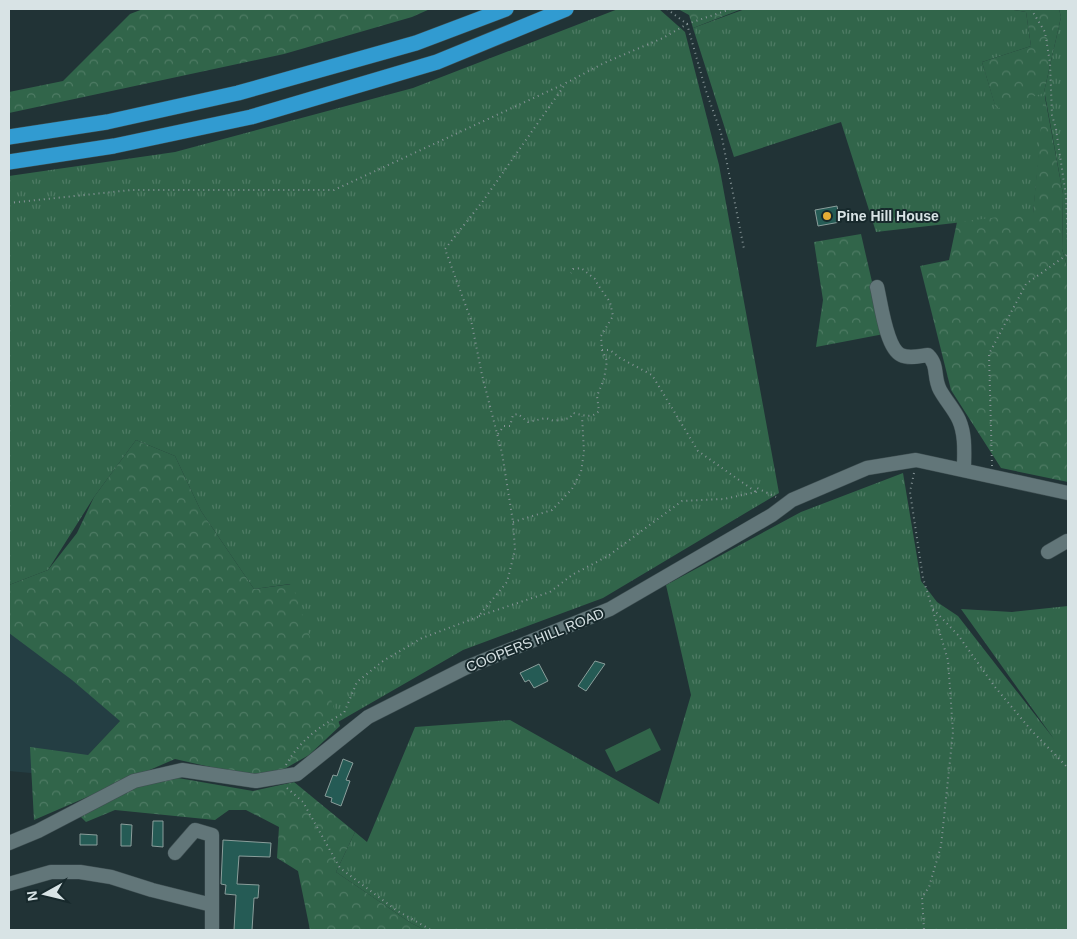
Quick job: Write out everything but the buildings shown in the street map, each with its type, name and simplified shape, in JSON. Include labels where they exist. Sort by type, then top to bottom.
[{"type":"highway","points":[[9,137],[107,122],[238,93],[416,43],[506,9]]},
{"type":"highway","points":[[9,162],[114,146],[251,117],[438,62],[566,9]]},
{"type":"street","points":[[877,287],[890,341],[894,350],[902,356],[911,357],[928,354],[935,362],[940,390],[955,413],[962,429],[964,438],[964,470]]},
{"type":"street","name":"COOPERS HILL ROAD","points":[[9,843],[38,831],[134,781],[182,770],[256,781],[297,774],[368,717],[465,668],[610,609],[772,515],[792,500],[867,468],[916,460],[1068,493]]},
{"type":"street","points":[[1048,552],[1068,539]]},
{"type":"street","points":[[175,854],[195,830],[212,835],[212,930]]},
{"type":"street","points":[[9,884],[51,872],[80,872],[111,877],[152,890],[212,905]]},
{"type":"path","points":[[667,9],[687,24],[706,91],[721,133],[744,249]]},
{"type":"path","points":[[9,203],[131,190],[334,190],[566,83],[604,63],[663,38],[687,24],[731,9]]},
{"type":"path","points":[[1031,9],[1045,32],[1050,63],[1052,115],[1056,129],[1066,196],[1068,245]]},
{"type":"path","points":[[478,616],[507,582],[515,550],[513,522],[498,435],[482,375],[471,320],[445,249],[483,201],[566,83]]},
{"type":"path","points":[[992,476],[989,354],[1026,284],[1068,254]]},
{"type":"path","points":[[498,435],[504,426],[510,426],[513,416],[518,414],[528,422],[546,418],[554,421],[570,418],[573,414],[587,417],[594,416],[599,411],[597,396],[604,379],[607,361],[602,350],[601,336],[613,316],[610,302],[595,279],[581,268],[573,269],[570,273]]},
{"type":"path","points":[[602,350],[610,350],[620,358],[652,375],[698,451],[756,492]]},
{"type":"path","points":[[513,522],[552,510],[572,489],[580,472],[584,452],[582,415]]},
{"type":"path","points":[[916,460],[910,492],[923,578],[948,660],[953,732],[942,846],[929,887],[922,897],[924,930]]},
{"type":"path","points":[[431,930],[396,910],[340,868],[303,802],[278,777],[294,750],[322,725],[344,713],[357,682],[383,661],[422,638],[478,616],[550,592],[572,575],[608,556],[682,501],[724,499],[756,492],[757,488],[775,497]]},
{"type":"path","points":[[932,607],[958,635],[995,687],[1031,730],[1068,768]]},
{"type":"shaded area","points":[[9,599],[120,721],[88,755],[52,775],[9,771]]},
{"type":"green space","points":[[143,9],[430,9],[412,17],[284,54],[9,113],[9,92],[63,81],[130,14]]},
{"type":"green space","points":[[618,9],[659,9],[685,32],[719,165],[779,493],[603,598],[463,650],[338,722],[290,584],[254,589],[201,511],[175,456],[136,440],[94,497],[48,570],[9,585],[9,176],[175,152],[413,88]]},
{"type":"green space","points":[[678,9],[742,9],[693,28],[689,15]]},
{"type":"green space","points":[[745,9],[1008,9],[1026,12],[1031,46],[982,62],[996,108],[1044,92],[1061,17],[1059,9],[1068,9],[1068,269],[1062,249],[1063,194],[1045,95],[1033,214],[876,232],[841,122],[734,157],[693,28]]},
{"type":"green space","points":[[1008,9],[1059,9],[1061,17],[1044,92],[1063,194],[1062,249],[1068,269],[1068,482],[1001,468],[951,390],[920,266],[949,260],[957,222],[1033,213],[1044,93],[996,109],[982,62],[1031,46],[1026,12]]},
{"type":"green space","points":[[861,234],[884,334],[816,347],[823,300],[814,242]]},
{"type":"green space","points":[[136,440],[175,456],[201,511],[254,589],[292,584],[340,726],[309,755],[279,772],[250,776],[175,759],[34,820],[30,747],[88,755],[120,721],[72,680],[9,633],[9,585],[48,570],[77,533],[94,497]]},
{"type":"green space","points":[[903,473],[921,581],[937,602],[958,616],[1054,739],[961,609],[1012,612],[1068,606],[1068,930],[425,930],[411,923],[336,872],[355,832],[367,842],[415,727],[510,720],[659,804],[691,695],[666,585],[801,512]]},
{"type":"green space","points":[[650,728],[661,750],[616,772],[605,750]]},
{"type":"green space","points":[[178,778],[253,791],[294,782],[355,832],[336,872],[411,923],[425,930],[310,930],[298,871],[277,858],[279,827],[246,810],[229,810],[215,820],[115,810],[86,822],[79,815],[135,784]]},
{"type":"place","name":"Pine Hill House","points":[[827,216]]}]
